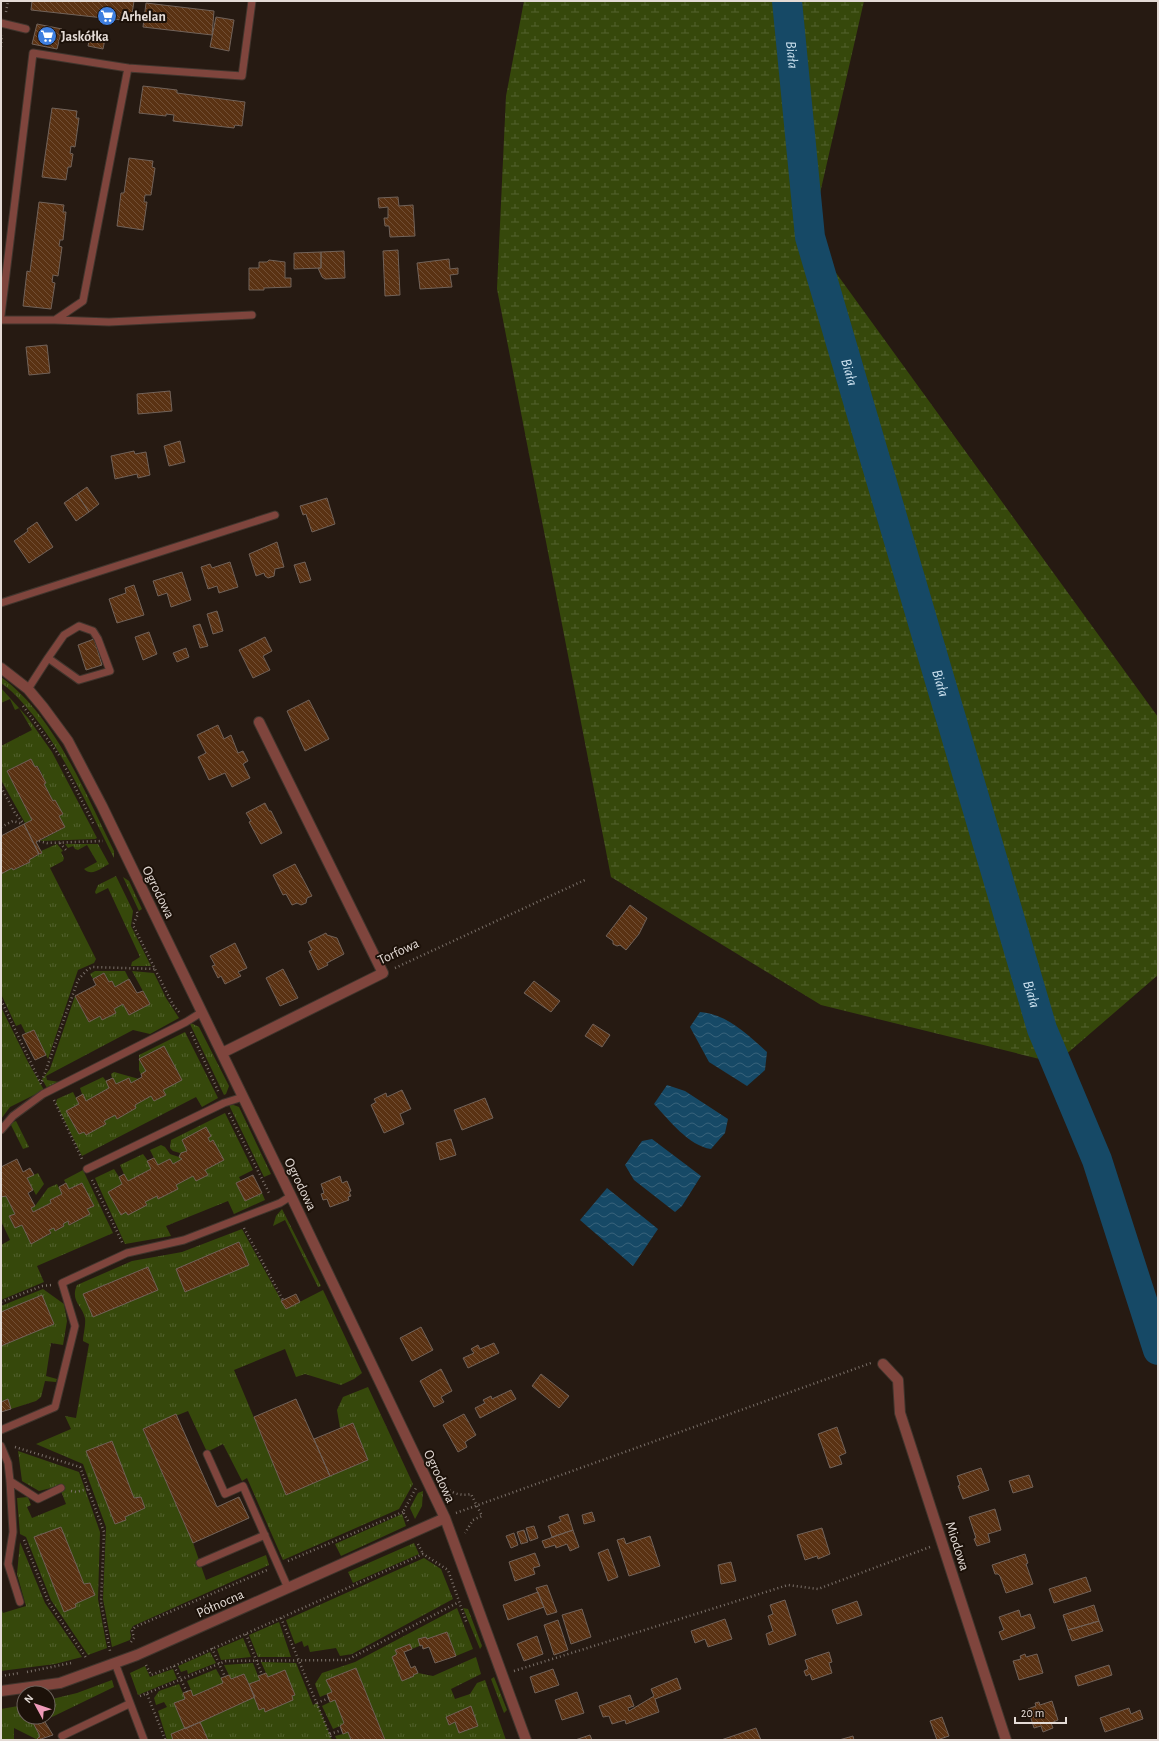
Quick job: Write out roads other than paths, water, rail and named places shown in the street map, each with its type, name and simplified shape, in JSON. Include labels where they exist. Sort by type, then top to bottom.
[{"type":"street","name":"Ogrodowa","points":[[1,668],[28,689],[44,707],[68,741],[202,1012],[292,1196],[444,1518],[526,1740]]},
{"type":"street","name":"Torfowa","points":[[222,1053],[383,973],[259,722]]},
{"type":"street","name":"Miodowa","points":[[883,1364],[898,1380],[900,1413],[1006,1740]]},
{"type":"street","name":"Północna","points":[[1,1691],[60,1683],[137,1655],[444,1518]]},
{"type":"lane","points":[[1,315],[33,53],[128,68],[242,76],[252,1]]},
{"type":"lane","points":[[1,23],[26,29]]},
{"type":"lane","points":[[55,320],[83,301],[128,68]]},
{"type":"lane","points":[[1,320],[109,322],[252,315]]},
{"type":"lane","points":[[1,603],[275,515]]},
{"type":"lane","points":[[28,689],[48,658],[64,635],[78,626],[93,631],[98,639],[110,671],[79,680],[48,658]]},
{"type":"lane","points":[[1,1130],[12,1116],[43,1094],[186,1022],[202,1012]]},
{"type":"lane","points":[[87,1169],[224,1104],[243,1097]]},
{"type":"lane","points":[[1,1430],[55,1407],[75,1326],[62,1283],[127,1252],[184,1240],[280,1203],[292,1196]]},
{"type":"lane","points":[[4,1446],[10,1481],[12,1532],[8,1564],[20,1602]]},
{"type":"lane","points":[[207,1454],[226,1494],[243,1486],[288,1588]]},
{"type":"lane","points":[[10,1481],[38,1499],[61,1488]]},
{"type":"lane","points":[[200,1563],[265,1535]]},
{"type":"lane","points":[[115,1663],[144,1740]]},
{"type":"lane","points":[[62,1736],[130,1704]]},
{"type":"water","points":[[700,1012],[728,1021],[745,1032],[767,1052],[765,1070],[747,1086],[709,1062],[690,1027]]},
{"type":"water","points":[[667,1085],[685,1091],[728,1119],[725,1133],[711,1149],[703,1147],[687,1138],[654,1104]]},
{"type":"water","points":[[652,1139],[701,1176],[682,1206],[675,1212],[634,1180],[625,1165],[642,1141]]},
{"type":"water","points":[[607,1188],[658,1229],[633,1266],[580,1220]]},
{"type":"waterway","name":"Biała","points":[[787,1],[810,237],[1042,1029],[1097,1160],[1158,1350]]},
{"type":"place","name":"Arhelan","points":[[107,16]]},
{"type":"place","name":"Jaskółka","points":[[47,36]]}]
